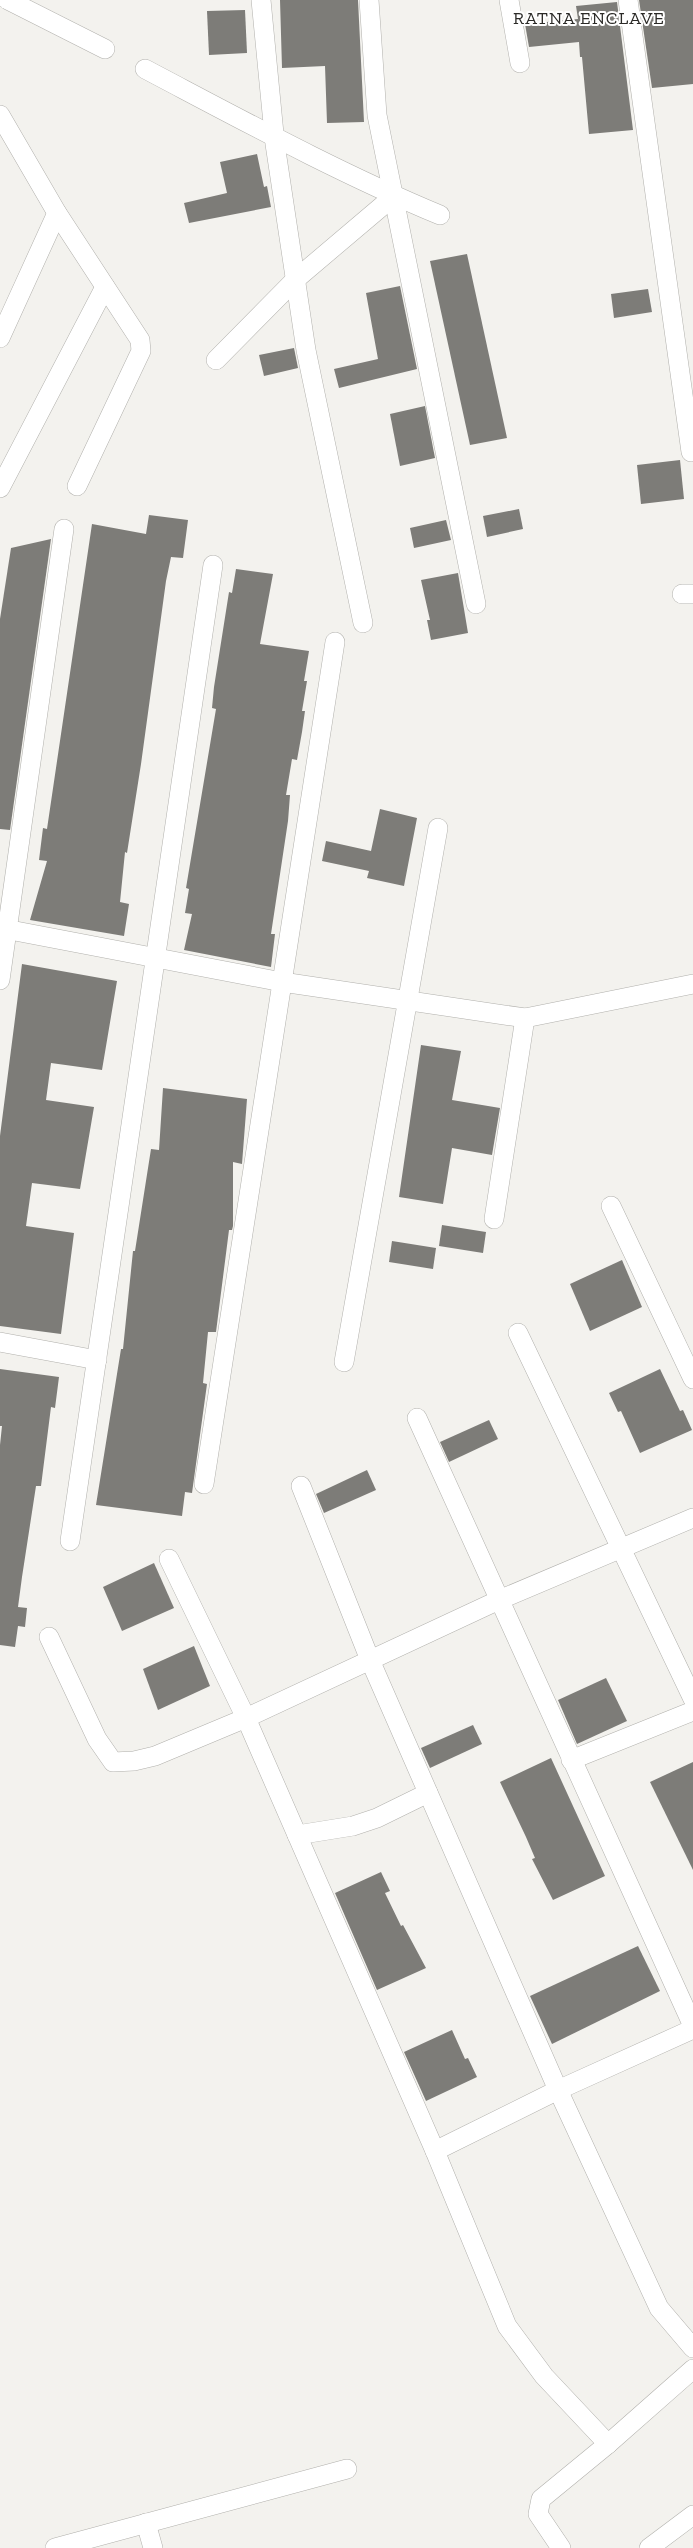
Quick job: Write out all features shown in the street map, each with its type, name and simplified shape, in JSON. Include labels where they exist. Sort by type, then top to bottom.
[{"type":"street","points":[[8,0],[105,49]]},
{"type":"street","points":[[261,0],[275,137],[306,350],[363,623]]},
{"type":"street","points":[[369,0],[377,115],[476,604]]},
{"type":"street","points":[[509,0],[520,63]]},
{"type":"street","points":[[628,0],[691,452]]},
{"type":"street","points":[[145,69],[275,137],[394,196],[440,215]]},
{"type":"street","points":[[2,125],[140,340],[141,351],[77,486]]},
{"type":"street","points":[[216,360],[296,279],[394,196]]},
{"type":"street","points":[[0,338],[57,213]]},
{"type":"street","points":[[0,488],[105,287]]},
{"type":"street","points":[[0,980],[4,928],[64,529]]},
{"type":"street","points":[[70,1541],[214,565]]},
{"type":"street","points":[[204,1484],[335,642]]},
{"type":"street","points":[[344,1362],[438,828]]},
{"type":"street","points":[[4,928],[282,982],[526,1018],[693,984]]},
{"type":"street","points":[[494,1219],[526,1018]]},
{"type":"street","points":[[611,1206],[693,1380]]},
{"type":"street","points":[[518,1333],[693,1699]]},
{"type":"street","points":[[0,1342],[97,1360]]},
{"type":"street","points":[[417,1418],[693,2028],[558,2090],[435,2152]]},
{"type":"street","points":[[301,1486],[370,1660],[558,2090],[660,2308],[693,2348]]},
{"type":"street","points":[[49,1637],[97,1740],[113,1762],[134,1762],[155,1756],[246,1718],[499,1600],[622,1550],[693,1518]]},
{"type":"street","points":[[169,1559],[246,1718],[435,2152],[507,2326],[544,2376],[608,2444]]},
{"type":"street","points":[[571,1760],[693,1711]]},
{"type":"street","points":[[297,1835],[352,1826],[377,1818],[428,1793]]},
{"type":"street","points":[[561,2548],[538,2514],[541,2499],[608,2444],[693,2369]]},
{"type":"street","points":[[55,2548],[347,2469]]},
{"type":"street","points":[[649,2548],[693,2515]]},
{"type":"street","points":[[146,2523],[153,2548]]},
{"type":"building","points":[[280,0],[358,0],[364,122],[327,123],[325,66],[282,68]]},
{"type":"building","points":[[639,0],[693,0],[693,84],[652,88]]},
{"type":"building","points":[[617,2],[633,130],[589,134],[579,42],[529,47],[525,24],[578,19],[576,6]]},
{"type":"building","points":[[245,10],[247,53],[209,55],[207,11]]},
{"type":"building","points":[[257,154],[264,187],[267,186],[271,207],[189,223],[184,203],[227,193],[220,162]]},
{"type":"building","points":[[467,254],[507,438],[470,445],[430,261]]},
{"type":"building","points":[[400,286],[417,369],[339,388],[334,369],[378,359],[366,293]]},
{"type":"building","points":[[648,289],[652,312],[614,318],[611,294]]},
{"type":"building","points":[[294,348],[298,368],[264,376],[259,355]]},
{"type":"building","points":[[425,406],[435,458],[400,466],[390,414]]},
{"type":"building","points":[[680,460],[684,499],[641,504],[637,465]]},
{"type":"building","points":[[519,509],[523,529],[487,537],[483,516]]},
{"type":"building","points":[[149,515],[188,520],[183,558],[171,557],[166,581],[141,764],[127,853],[125,852],[120,902],[129,904],[124,936],[30,920],[47,861],[39,860],[43,828],[47,829],[92,524],[146,534]]},
{"type":"building","points":[[446,520],[451,540],[414,548],[410,528]]},
{"type":"building","points":[[51,539],[10,830],[0,829],[0,619],[11,548]]},
{"type":"building","points":[[236,569],[273,574],[260,644],[309,651],[304,681],[307,681],[302,711],[305,711],[302,732],[297,760],[292,759],[286,795],[290,795],[288,821],[271,934],[275,934],[271,967],[184,950],[192,914],[185,913],[189,889],[186,888],[216,709],[212,708],[214,687],[229,592],[232,593]]},
{"type":"building","points":[[458,573],[468,633],[431,640],[427,620],[430,620],[421,580]]},
{"type":"building","points":[[380,809],[417,818],[404,886],[367,878],[369,871],[322,861],[326,841],[371,851]]},
{"type":"building","points":[[22,964],[117,981],[102,1070],[51,1063],[46,1100],[94,1107],[80,1189],[32,1183],[26,1226],[74,1233],[61,1334],[0,1326],[0,1136]]},
{"type":"building","points":[[421,1045],[461,1051],[452,1100],[500,1108],[492,1155],[452,1148],[443,1204],[399,1197]]},
{"type":"building","points":[[163,1088],[247,1099],[242,1164],[233,1162],[233,1226],[232,1230],[229,1230],[216,1332],[208,1332],[203,1383],[207,1384],[192,1493],[185,1492],[182,1516],[96,1505],[121,1349],[123,1349],[133,1251],[135,1251],[151,1149],[159,1150]]},
{"type":"building","points":[[442,1225],[486,1232],[483,1253],[439,1246]]},
{"type":"building","points":[[392,1241],[436,1248],[433,1269],[389,1262]]},
{"type":"building","points":[[622,1260],[642,1307],[590,1331],[570,1284]]},
{"type":"building","points":[[0,1369],[59,1377],[55,1408],[51,1407],[41,1486],[36,1486],[22,1577],[18,1607],[27,1608],[25,1627],[18,1626],[15,1647],[0,1645],[0,1445],[2,1426],[0,1426]]},
{"type":"building","points":[[660,1369],[680,1411],[683,1410],[692,1430],[640,1453],[621,1411],[618,1412],[609,1393]]},
{"type":"building","points":[[489,1420],[498,1439],[449,1462],[440,1442]]},
{"type":"building","points":[[367,1470],[376,1490],[324,1513],[316,1494]]},
{"type":"building","points":[[154,1563],[174,1608],[122,1631],[103,1587]]},
{"type":"building","points":[[194,1646],[210,1686],[158,1710],[143,1669]]},
{"type":"building","points":[[606,1678],[627,1721],[577,1744],[558,1700]]},
{"type":"building","points":[[473,1725],[482,1744],[430,1768],[421,1748]]},
{"type":"building","points":[[551,1758],[605,1876],[553,1900],[532,1859],[535,1858],[500,1782]]},
{"type":"building","points":[[693,1762],[693,1870],[650,1782]]},
{"type":"building","points":[[381,1872],[390,1891],[385,1893],[401,1926],[403,1925],[426,1968],[377,1990],[335,1893]]},
{"type":"building","points":[[638,1946],[660,1991],[552,2044],[530,1996]]},
{"type":"building","points":[[452,2030],[465,2059],[468,2058],[477,2077],[426,2101],[404,2052]]},
{"type":"district","name":"RATNA ENCLAVE","points":[[589,18]]}]
